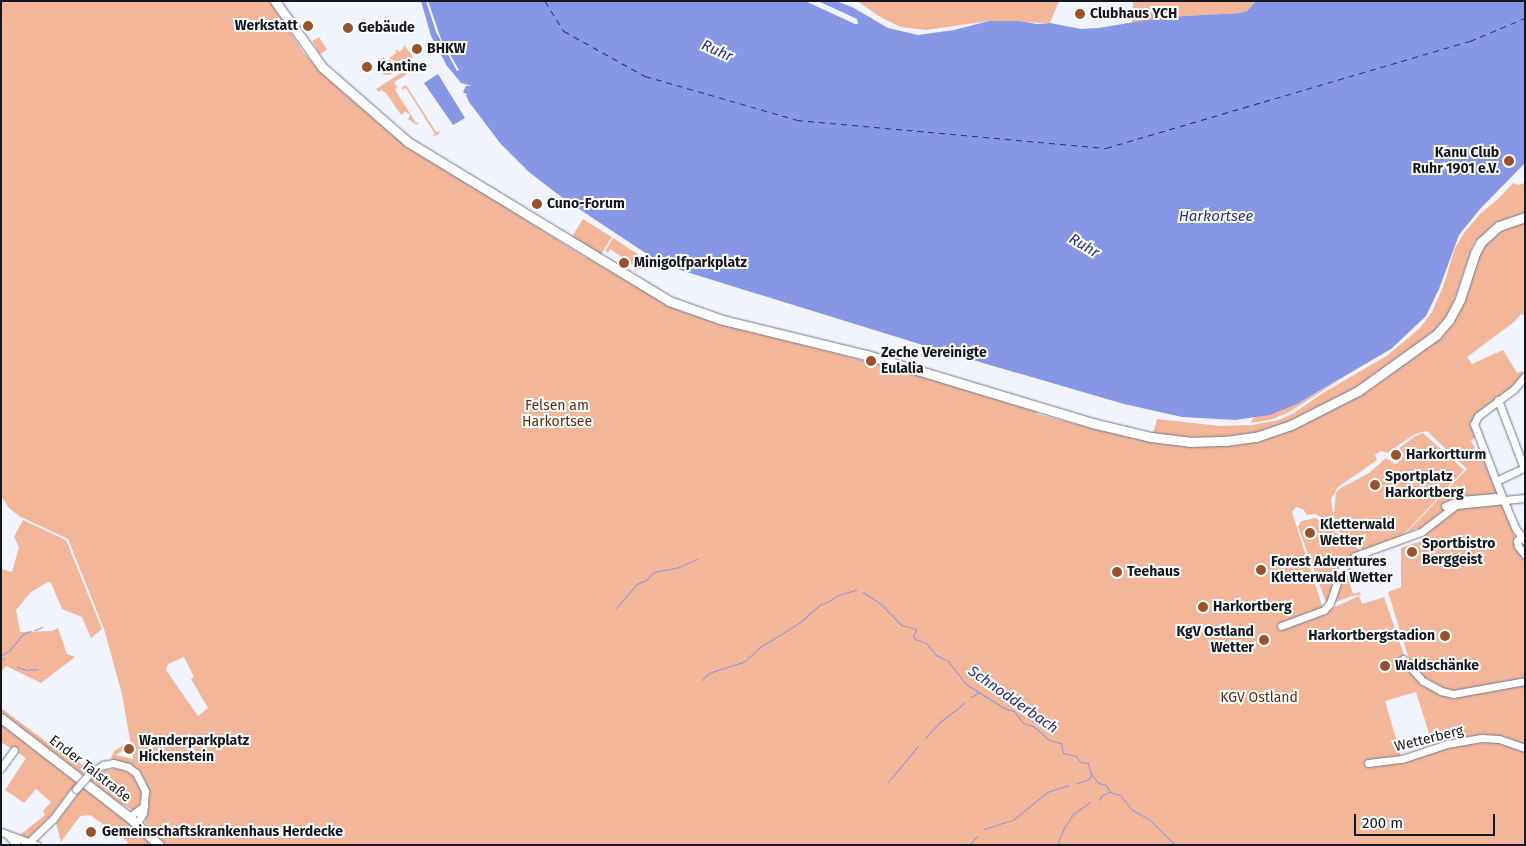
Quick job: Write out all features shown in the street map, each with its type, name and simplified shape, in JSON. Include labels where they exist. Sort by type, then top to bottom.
[{"type":"main road","points":[[276,1],[310,52],[332,76],[421,151],[658,295],[690,310],[723,320],[867,355],[1098,425],[1172,440],[1226,441],[1256,437],[1291,425],[1358,391],[1436,335],[1449,320],[1460,299],[1475,253],[1481,242],[1499,226],[1525,217]]},
{"type":"main road","name":"Ender Talstraße","points":[[1,718],[133,820],[159,845]]},
{"type":"street","points":[[1525,376],[1514,389],[1478,416],[1474,424],[1503,499],[1523,539],[1517,541],[1525,556]]},
{"type":"street","points":[[1496,481],[1524,468],[1498,400]]},
{"type":"street","points":[[1282,626],[1324,610],[1330,602],[1342,569],[1349,560],[1416,534],[1453,507],[1503,499],[1525,498]]},
{"type":"street","points":[[1403,659],[1423,681],[1441,691],[1453,694],[1525,681]]},
{"type":"street","name":"Wetterberg","points":[[1368,763],[1402,759],[1447,744],[1482,738],[1499,739],[1525,748]]},
{"type":"street","points":[[1,768],[14,750]]},
{"type":"street","points":[[27,843],[53,819],[91,772],[103,765],[113,763],[128,767],[136,773],[142,782],[145,791],[143,813],[133,820]]},
{"type":"street","points":[[4,833],[27,843],[37,845]]},
{"type":"street","points":[[4,833],[17,845]]},
{"type":"green space","points":[[1,1],[270,1],[303,52],[327,78],[392,134],[567,246],[667,304],[689,314],[910,373],[1035,410],[1037,414],[1088,427],[1215,444],[1302,423],[1441,333],[1480,248],[1496,231],[1525,219],[1525,316],[1521,314],[1514,322],[1467,357],[1472,364],[1503,350],[1517,373],[1522,371],[1524,374],[1514,386],[1477,414],[1470,424],[1475,437],[1471,441],[1477,451],[1480,450],[1515,536],[1515,541],[1525,558],[1525,845],[164,845],[145,823],[148,801],[145,780],[138,770],[130,764],[111,758],[114,751],[127,743],[129,746],[116,755],[133,759],[133,744],[130,740],[122,694],[104,629],[68,539],[19,516],[9,508],[1,496]],"holes":[[[1427,431],[1467,469],[1405,534],[1417,528],[1426,545],[1423,546],[1421,541],[1401,548],[1401,587],[1388,592],[1412,669],[1410,672],[1384,597],[1362,604],[1359,596],[1324,612],[1292,512],[1296,507],[1303,509],[1307,515],[1316,514],[1335,528],[1331,499],[1338,487],[1377,460],[1375,455],[1381,451],[1387,453],[1415,434]],[[184,657],[194,677],[191,679],[208,708],[198,716],[166,670],[168,664]],[[1416,692],[1434,749],[1402,759],[1385,701]]]},
{"type":"green space","points":[[857,1],[1059,1],[1050,23],[989,21],[926,30],[901,27],[882,18]]},
{"type":"green space","points":[[1133,1],[1256,1],[1247,11],[1240,13],[1166,17],[1132,23]]},
{"type":"green space","points":[[319,37],[327,50],[320,54],[312,41]]},
{"type":"green space","points":[[404,45],[413,57],[403,66],[389,58],[396,53],[396,49],[399,52],[403,49]]},
{"type":"green space","points":[[384,57],[384,61],[388,59],[402,67],[389,75],[383,74],[376,62]]},
{"type":"green space","points":[[404,71],[406,75],[394,82],[397,87],[395,90],[416,123],[419,122],[417,125],[408,119],[410,115],[405,111],[402,115],[399,112],[386,93],[381,90],[379,92],[376,89]]},
{"type":"green space","points":[[406,85],[436,132],[440,131],[438,135],[432,136],[435,134],[406,88],[402,90],[402,87]]},
{"type":"green space","points":[[1513,183],[1518,185],[1525,183],[1525,213],[1494,225],[1476,241],[1452,307],[1442,324],[1430,337],[1357,389],[1300,418],[1248,436],[1187,438],[1153,434],[1157,419],[1220,426],[1252,425],[1279,420],[1294,413],[1323,393],[1388,355],[1420,328],[1432,312],[1443,287],[1455,248],[1464,233],[1480,214]]},
{"type":"green space","points":[[583,219],[612,237],[600,256],[571,238]]},
{"type":"green space","points":[[613,238],[645,259],[640,269],[610,249],[608,253],[605,251]]},
{"type":"green space","points":[[1345,377],[1289,412],[1273,419],[1251,423],[1253,418],[1297,404]]},
{"type":"green space","points":[[1423,433],[1464,470],[1403,535],[1364,551],[1338,531],[1334,515],[1336,493],[1339,489],[1369,473],[1386,458],[1395,464],[1398,463],[1404,454],[1399,448]]},
{"type":"green space","points":[[1316,518],[1361,551],[1345,568],[1353,594],[1360,592],[1361,595],[1352,596],[1327,605],[1298,527],[1301,521]]},
{"type":"green space","points":[[23,520],[66,540],[102,629],[91,638],[82,617],[62,609],[51,583],[48,582],[31,592],[16,610],[20,632],[52,631],[58,628],[67,654],[75,657],[41,683],[6,666],[1,672],[1,569],[12,572],[19,547],[14,537]]},
{"type":"green space","points":[[1,708],[56,749],[83,765],[89,763],[92,765],[82,774],[1,714]]},
{"type":"green space","points":[[1,722],[77,781],[50,817],[27,839],[20,835],[45,815],[43,811],[51,802],[36,789],[24,803],[5,790],[26,758],[1,742]]},
{"type":"green space","points":[[120,768],[133,775],[142,792],[140,806],[134,811],[116,801],[90,780],[101,771]]},
{"type":"green space","points":[[84,787],[139,830],[153,845],[126,845],[128,842],[90,815],[80,816],[61,842],[56,823]]},
{"type":"water","name":"Harkortsee","points":[[421,1],[426,1],[436,32],[457,71],[459,70],[441,39],[428,1],[805,1],[858,24],[857,19],[818,1],[836,1],[852,7],[888,28],[918,35],[954,30],[989,21],[1050,23],[1081,29],[1098,28],[1166,17],[1240,13],[1247,11],[1256,1],[1525,1],[1525,163],[1480,209],[1459,235],[1439,289],[1426,316],[1391,349],[1297,404],[1270,415],[1235,420],[1182,417],[1124,404],[942,351],[680,270],[650,256],[564,199],[529,172],[500,143],[469,102],[466,95],[468,95],[463,92],[466,86],[472,86],[461,83],[447,66],[431,36]]},
{"type":"water","points":[[438,74],[465,118],[453,125],[424,83]]},
{"type":"waterway","points":[[616,608],[637,584],[646,580],[654,572],[679,567],[697,559]]},
{"type":"waterway","name":"Schnodderbach","points":[[702,680],[709,673],[745,661],[760,647],[799,623],[821,604],[838,595],[856,590]]},
{"type":"waterway","name":"Schnodderbach","points":[[863,592],[882,605],[901,625],[916,629],[913,636],[915,639],[926,643],[936,655],[948,661],[966,684],[1004,708],[1014,711],[1023,723],[1033,726],[1049,740],[1061,743],[1063,753],[1076,756],[1080,762],[1088,763],[1090,772],[1098,783],[1106,785],[1110,792],[1120,795],[1132,810],[1149,819],[1175,845]]},
{"type":"waterway","points":[[35,630],[42,627]]},
{"type":"waterway","points":[[1,655],[9,651],[23,634],[30,631]]},
{"type":"waterway","points":[[1,657],[4,660]]},
{"type":"waterway","points":[[17,667],[27,670],[38,669]]},
{"type":"waterway","points":[[971,697],[979,692]]},
{"type":"waterway","points":[[925,738],[940,722],[964,703]]},
{"type":"waterway","points":[[888,782],[918,746]]},
{"type":"waterway","points":[[1077,783],[1089,779],[1092,774]]},
{"type":"waterway","points":[[984,829],[1014,819],[1047,792],[1068,785]]},
{"type":"waterway","points":[[1099,800],[1101,796],[1109,792]]},
{"type":"waterway","points":[[1057,845],[1064,828],[1073,814],[1090,802]]},
{"type":"waterway","points":[[969,845],[977,836]]},
{"type":"ferry route","points":[[545,1],[564,31],[645,76],[797,120],[1106,148],[1470,41],[1525,18]]},
{"type":"place","name":"Clubhaus YCH","points":[[1080,14]]},
{"type":"place","name":"Werkstatt","points":[[308,26]]},
{"type":"place","name":"Gebäude","points":[[348,28]]},
{"type":"place","name":"BHKW","points":[[417,49]]},
{"type":"place","name":"Kantine","points":[[367,67]]},
{"type":"place","name":"Kanu Club Ruhr 1901 e.V.","points":[[1509,161]]},
{"type":"place","name":"Cuno-Forum","points":[[537,204]]},
{"type":"place","name":"Minigolfparkplatz","points":[[624,263]]},
{"type":"place","name":"Zeche Vereinigte Eulalia","points":[[871,361]]},
{"type":"place","name":"Harkortturm","points":[[1396,455]]},
{"type":"place","name":"Sportplatz Harkortberg","points":[[1375,485]]},
{"type":"place","name":"Kletterwald Wetter","points":[[1310,533]]},
{"type":"place","name":"Sportbistro Berggeist","points":[[1412,552]]},
{"type":"place","name":"Forest Adventures Kletterwald Wetter","points":[[1261,570]]},
{"type":"place","name":"Teehaus","points":[[1117,572]]},
{"type":"place","name":"Harkortberg","points":[[1203,607]]},
{"type":"place","name":"Harkortbergstadion","points":[[1445,636]]},
{"type":"place","name":"KgV Ostland Wetter","points":[[1264,640]]},
{"type":"place","name":"Waldschänke","points":[[1385,666]]},
{"type":"place","name":"Wanderparkplatz Hickenstein","points":[[129,749]]},
{"type":"place","name":"Gemeinschaftskrankenhaus Herdecke","points":[[91,832]]},
{"type":"water label","name":"Ruhr","points":[[717,51]]},
{"type":"water label","name":"Ruhr","points":[[1084,246]]},
{"type":"park label","name":"Felsen am Harkortsee","points":[[557,414]]},
{"type":"park label","name":"KGV Ostland","points":[[1259,698]]}]
